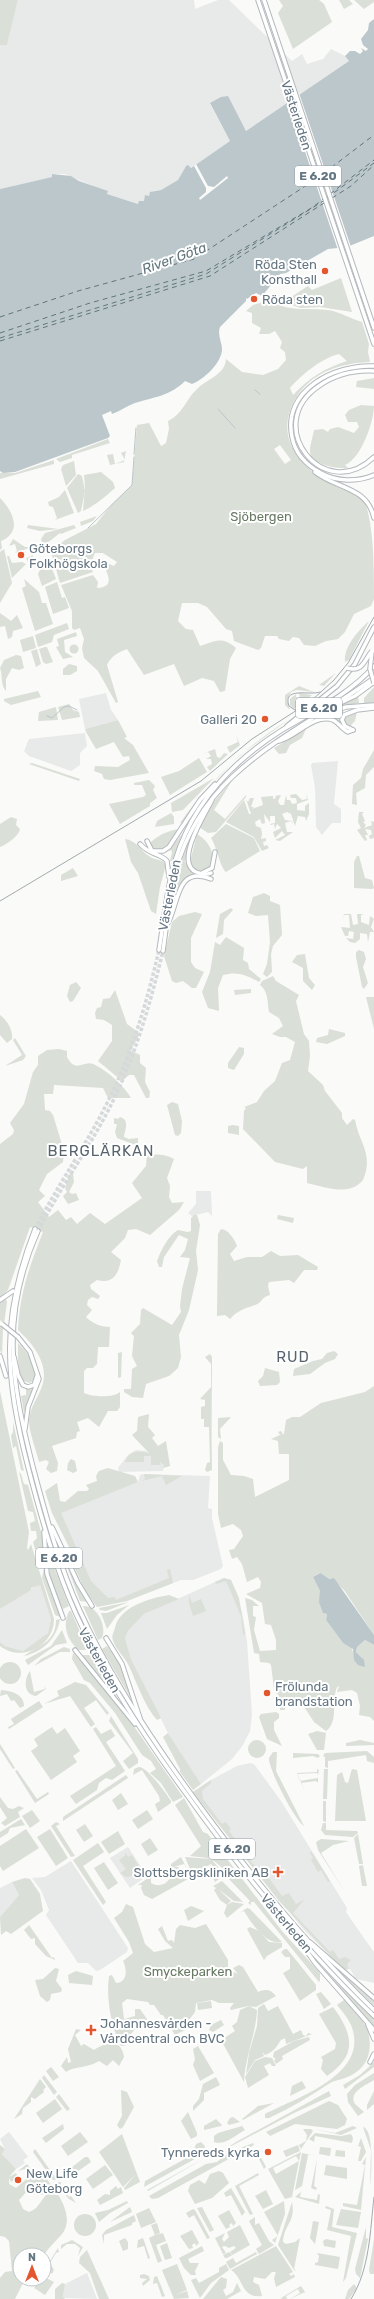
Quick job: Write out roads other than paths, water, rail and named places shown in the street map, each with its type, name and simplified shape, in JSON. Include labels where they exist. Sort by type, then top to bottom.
[{"type":"highway","name":"Västerleden","points":[[258,0],[374,344]]},
{"type":"highway","name":"Västerleden","points":[[264,0],[374,328]]},
{"type":"highway","points":[[374,366],[349,367],[330,374],[313,384],[298,401],[292,415],[291,434],[298,453],[316,473],[326,480],[350,489],[362,496],[369,504],[374,518]]},
{"type":"highway","points":[[374,371],[343,374],[316,388],[303,402],[296,425],[297,439],[302,451],[310,460],[323,468],[333,471],[347,471],[366,463],[374,457]]},
{"type":"highway","points":[[310,466],[324,475],[340,480],[361,479],[374,475]]},
{"type":"highway","points":[[285,728],[337,686],[355,664],[374,627]]},
{"type":"highway","points":[[348,668],[355,670],[362,666],[373,649]]},
{"type":"highway","points":[[373,649],[370,669],[374,683]]},
{"type":"highway","name":"Västerleden","points":[[374,666],[347,691],[256,747],[230,770],[202,804],[192,820],[180,845],[168,887],[161,951],[167,925],[171,892],[180,857],[195,822],[215,793],[235,772],[275,742],[374,678]]},
{"type":"highway","name":"Västerleden","points":[[329,707],[348,700],[374,683]]},
{"type":"highway","points":[[310,720],[346,707],[374,705]]},
{"type":"highway","points":[[275,742],[322,719],[335,721],[344,730],[350,732],[354,730],[346,728],[342,722],[346,714],[357,710],[374,708]]},
{"type":"highway","points":[[147,841],[152,851],[159,852],[166,850],[178,835],[200,800],[230,770]]},
{"type":"highway","points":[[211,873],[198,873],[189,866],[188,855],[199,824],[215,793]]},
{"type":"highway","points":[[140,844],[149,853],[162,857],[167,861],[169,867],[168,887]]},
{"type":"highway","points":[[198,873],[211,869],[215,852]]},
{"type":"highway","points":[[167,925],[182,884],[193,877],[211,880]]},
{"type":"highway","name":"Västerleden","points":[[374,2010],[297,1930],[221,1836],[141,1721],[110,1669],[79,1610],[65,1574],[47,1517],[13,1378],[12,1344],[19,1287],[36,1230],[20,1267],[13,1290],[7,1335],[9,1383],[18,1428],[44,1527],[66,1591],[86,1635],[114,1686],[147,1740],[218,1838],[298,1937],[374,2016]]},
{"type":"highway","points":[[0,1300],[13,1290]]},
{"type":"highway","points":[[1,1323],[18,1337],[30,1352],[38,1371],[38,1382],[28,1407],[25,1432]]},
{"type":"highway","points":[[12,1344],[15,1367],[23,1385],[28,1386],[34,1384],[38,1371]]},
{"type":"highway","points":[[0,1356],[9,1383]]},
{"type":"highway","points":[[47,1517],[78,1583],[92,1606]]},
{"type":"highway","points":[[44,1527],[47,1574],[63,1618]]},
{"type":"highway","points":[[106,1638],[122,1664],[141,1721]]},
{"type":"highway","points":[[75,1650],[88,1663],[147,1740]]},
{"type":"highway","points":[[297,1930],[360,1987],[374,1997]]},
{"type":"highway","points":[[298,1937],[306,1952],[374,2030]]},
{"type":"highway","points":[[361,2016],[374,2039]]},
{"type":"highway","points":[[370,2062],[374,2054]]},
{"type":"water","name":"River Göta","points":[[374,19],[374,236],[347,247],[328,249],[286,273],[280,274],[262,296],[256,293],[247,299],[246,298],[246,301],[220,327],[219,333],[222,346],[221,354],[219,360],[211,370],[201,379],[192,384],[185,381],[168,393],[135,403],[112,414],[111,411],[102,415],[110,436],[108,438],[15,472],[3,473],[0,471],[0,189],[52,177],[52,174],[71,176],[79,181],[108,191],[107,194],[138,204],[139,201],[144,201],[145,195],[149,196],[150,192],[161,190],[178,180],[186,166],[188,165],[191,168],[230,141],[210,103],[221,97],[228,96],[246,131],[349,61],[345,56],[350,51],[355,51],[360,54],[363,51],[361,48],[366,51],[368,49],[363,45],[361,39],[368,30],[369,23]]},
{"type":"water","points":[[320,1573],[330,1579],[334,1578],[374,1635],[374,1645],[365,1640],[357,1647],[356,1652],[364,1660],[365,1667],[358,1665],[354,1660],[353,1649],[343,1643],[326,1620],[327,1614],[323,1613],[319,1602],[320,1591],[313,1577]]},
{"type":"waterway","points":[[255,390],[260,394]]},
{"type":"waterway","points":[[218,409],[235,428]]},
{"type":"waterway","points":[[134,454],[136,428]]},
{"type":"waterway","points":[[88,528],[132,485],[134,457]]},
{"type":"waterway","points":[[47,716],[52,718],[64,707],[69,706],[77,710]]},
{"type":"tunnel","points":[[35,1229],[110,1097],[126,1061],[139,1025],[159,950]]},
{"type":"tunnel","points":[[38,1231],[101,1123],[119,1088],[141,1030],[163,951]]},
{"type":"tram line","points":[[0,901],[201,781],[252,739],[311,701],[334,680],[348,663],[374,617]]},
{"type":"tram line","points":[[301,710],[295,710],[289,706],[289,696],[298,693],[320,692]]},
{"type":"tram line","points":[[351,2299],[366,2263],[374,2197]]},
{"type":"place","name":"Röda Sten Konsthall","points":[[325,271]]},
{"type":"place","name":"Röda sten","points":[[254,299]]},
{"type":"place","name":"Göteborgs Folkhögskola","points":[[21,555]]},
{"type":"place","name":"Galleri 20","points":[[265,719]]},
{"type":"place","name":"Frölunda brandstation","points":[[267,1693]]},
{"type":"place","name":"Slottsbergskliniken AB","points":[[278,1872]]},
{"type":"place","name":"Johannesvården - Vårdcentral och BVC","points":[[91,2030]]},
{"type":"place","name":"Tynnereds kyrka","points":[[268,2152]]},
{"type":"place","name":"New Life Göteborg","points":[[18,2180]]},
{"type":"district","name":"BERGLÄRKAN","points":[[101,1151]]},
{"type":"district","name":"RUD","points":[[293,1357]]},
{"type":"park label","name":"Sjöbergen","points":[[261,516]]},
{"type":"park label","name":"Smyckeparken","points":[[188,1971]]}]
